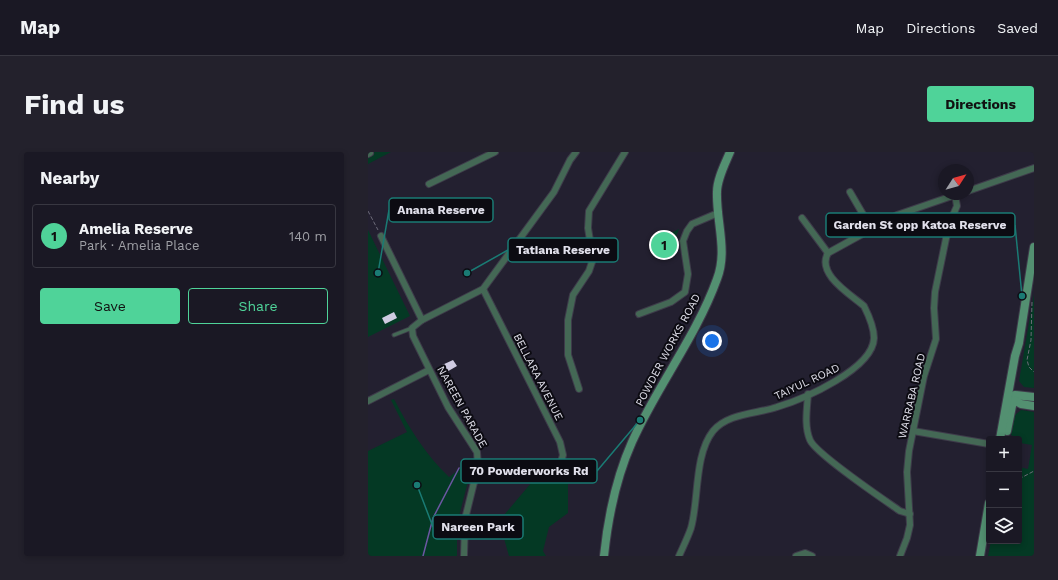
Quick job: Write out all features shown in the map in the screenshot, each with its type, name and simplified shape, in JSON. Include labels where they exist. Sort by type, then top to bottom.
[{"type":"main road","name":"POWDER WORKS ROAD","points":[[604,556],[607,527],[613,499],[632,442],[691,333],[717,280],[721,268],[722,253],[717,191],[729,152]]},
{"type":"main road","points":[[1007,436],[1020,357],[1019,343],[1034,247]]},
{"type":"main road","points":[[1013,399],[1034,397]]},
{"type":"main road","points":[[1013,399],[1034,406]]},
{"type":"main road","points":[[1001,436],[1013,399]]},
{"type":"main road","points":[[980,556],[988,508]]},
{"type":"street","points":[[429,184],[495,152]]},
{"type":"street","points":[[412,328],[422,320],[483,289],[554,192],[570,160],[576,152]]},
{"type":"street","points":[[579,389],[568,355],[568,320],[573,295],[589,271],[592,262],[588,228],[589,211],[625,152]]},
{"type":"street","points":[[974,189],[1034,168]]},
{"type":"street","points":[[850,192],[871,228]]},
{"type":"street","points":[[802,218],[828,253],[871,228],[898,215],[942,200]]},
{"type":"street","name":"WARRABA ROAD","points":[[900,556],[907,538],[910,514],[907,472],[913,431],[924,376],[936,339],[934,308],[935,292],[949,224],[957,206],[956,200]]},
{"type":"street","points":[[639,314],[671,302],[685,292],[688,274],[683,241],[687,231],[692,224],[718,213]]},
{"type":"street","points":[[381,236],[422,320]]},
{"type":"street","name":"TAIYUL ROAD","points":[[679,556],[691,527],[697,480],[704,451],[714,430],[727,420],[778,407],[808,394],[854,370],[863,362],[871,349],[874,337],[864,306],[827,272],[825,259],[828,253]]},
{"type":"street","name":"BELLARA AVENUE","points":[[483,289],[560,442],[563,455],[557,475]]},
{"type":"street","name":"NAREEN PARADE","points":[[412,328],[413,336],[448,407],[474,445],[478,456],[478,466],[465,519],[464,556]]},
{"type":"street","points":[[368,401],[430,370]]},
{"type":"street","points":[[808,394],[806,423],[811,443],[824,455],[900,511],[910,514]]},
{"type":"street","points":[[913,431],[986,443]]},
{"type":"street","points":[[796,556],[805,553],[812,556]]},
{"type":"lane","points":[[394,335],[412,328]]},
{"type":"path","points":[[368,211],[381,236]]},
{"type":"path","points":[[1032,302],[1031,340],[1027,360],[1029,367],[1034,372]]},
{"type":"path","points":[[1022,477],[1034,471]]},
{"type":"green space","points":[[368,152],[391,152],[368,164]]},
{"type":"green space","points":[[679,229],[676,237],[677,248],[657,258],[651,248],[653,242]]},
{"type":"green space","points":[[368,230],[410,316],[368,337]]},
{"type":"green space","points":[[1034,294],[1034,388],[1024,387],[1019,381]]},
{"type":"green space","points":[[394,399],[418,440],[432,459],[449,477],[474,458],[457,524],[457,556],[368,556],[368,451],[407,432],[391,400]]},
{"type":"green space","points":[[1021,410],[1034,412],[1034,556],[988,556],[990,544],[1022,544],[1022,468],[1028,469],[1032,445],[1022,443],[1022,436],[1011,435],[1014,416]]},
{"type":"green space","points":[[537,476],[568,481],[568,513],[549,527],[543,551],[546,556],[509,556],[499,521]]},
{"type":"building","points":[[394,312],[397,318],[385,324],[382,318]]},
{"type":"building","points":[[453,360],[457,366],[445,373],[442,365]]},
{"type":"waterway","points":[[423,556],[433,518],[459,468]]},
{"type":"place","name":"Amelia Reserve","points":[[664,245]]},
{"type":"place","name":"Anana Reserve","points":[[378,273]]},
{"type":"place","name":"Tatiana Reserve","points":[[467,273]]},
{"type":"place","name":"Garden St opp Katoa Reserve","points":[[1022,296]]},
{"type":"place","name":"70 Powderworks Rd","points":[[640,420]]},
{"type":"place","name":"Nareen Park","points":[[417,485]]}]
